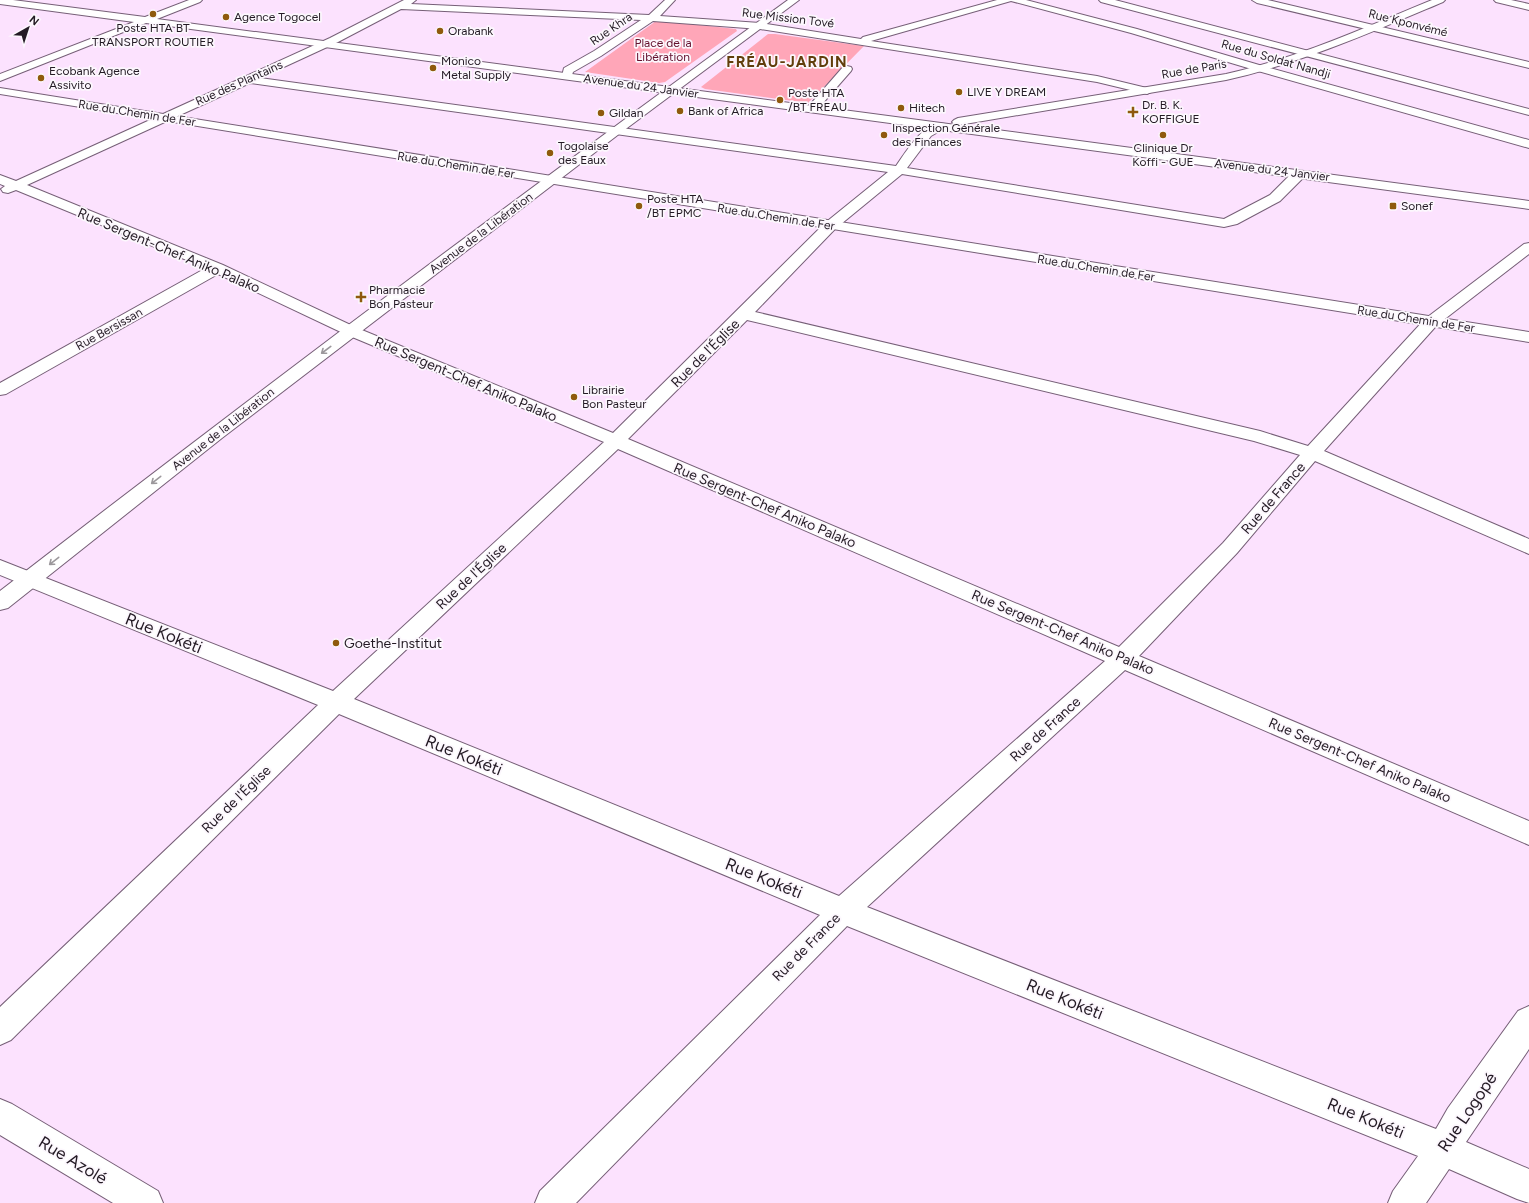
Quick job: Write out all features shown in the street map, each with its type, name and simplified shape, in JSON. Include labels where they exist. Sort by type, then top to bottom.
[{"type":"street","points":[[0,78],[198,0]]},
{"type":"street","name":"Rue des Plantains","points":[[5,186],[325,44],[411,0]]},
{"type":"street","name":"Rue Khra","points":[[567,76],[568,70],[587,62],[652,18],[670,0]]},
{"type":"street","name":"Avenue de la Libération","points":[[0,602],[215,434],[615,131],[794,0]]},
{"type":"street","points":[[858,41],[1007,0]]},
{"type":"street","name":"Rue du Soldat Nandji","points":[[1015,0],[1134,31],[1262,69],[1529,144]]},
{"type":"street","points":[[1104,0],[1529,112]]},
{"type":"street","name":"Rue Kponvémé","points":[[1257,0],[1529,65]]},
{"type":"street","name":"Rue de Paris","points":[[942,126],[968,120],[1147,91],[1262,69],[1440,0]]},
{"type":"street","points":[[1499,0],[1529,6]]},
{"type":"street","points":[[0,1],[146,20]]},
{"type":"street","points":[[1290,8],[1307,2]]},
{"type":"street","points":[[497,11],[509,4]]},
{"type":"street","name":"Rue Mission Tové","points":[[398,6],[652,18],[760,26],[1096,79],[1147,91]]},
{"type":"street","name":"Avenue du 24 Janvier","points":[[146,20],[1529,205]]},
{"type":"street","points":[[812,108],[847,69]]},
{"type":"street","points":[[248,79],[899,170],[1224,224],[1275,198],[1299,174]]},
{"type":"street","name":"Rue du Chemin de Fer","points":[[0,91],[830,226],[1529,337]]},
{"type":"street","name":"Rue de l'Église","points":[[0,1029],[336,702],[616,441],[830,226],[899,170],[927,133],[942,126]]},
{"type":"street","name":"Rue Sergent-Chef Aniko Palako","points":[[5,186],[218,268],[351,332],[616,441],[1529,833]]},
{"type":"street","name":"Rue de France","points":[[552,1203],[843,911],[1123,658],[1230,548],[1312,453],[1431,322],[1529,247]]},
{"type":"street","name":"Rue Bersissan","points":[[0,390],[218,268]]},
{"type":"street","points":[[744,314],[1253,436],[1312,453],[1529,547]]},
{"type":"street","name":"Rue Kokéti","points":[[0,567],[336,702],[843,911],[1443,1149],[1529,1187]]},
{"type":"street","name":"Rue Logopé","points":[[1405,1203],[1443,1149],[1460,1120],[1529,1022]]},
{"type":"street","name":"Rue Azolé","points":[[0,1116],[146,1203]]},
{"type":"green space","name":"Place de la Libération","points":[[656,21],[736,29],[737,31],[665,82],[659,83],[585,72]]},
{"type":"green space","points":[[768,34],[864,46],[808,103],[705,89],[701,87]]},
{"type":"place","name":"Poste HTA BT TRANSPORT ROUTIER","points":[[153,14]]},
{"type":"place","name":"Agence Togocel","points":[[226,17]]},
{"type":"place","name":"Orabank","points":[[440,31]]},
{"type":"place","name":"Monico Metal Supply","points":[[433,68]]},
{"type":"place","name":"Ecobank Agence Assivito","points":[[41,78]]},
{"type":"place","name":"LIVE Y DREAM","points":[[959,92]]},
{"type":"place","name":"Poste HTA /BT FREAU","points":[[780,100]]},
{"type":"place","name":"Hitech","points":[[901,108]]},
{"type":"place","name":"Bank of Africa","points":[[680,111]]},
{"type":"place","name":"Dr. B. K. KOFFIGUE","points":[[1133,112]]},
{"type":"place","name":"Gildan","points":[[601,113]]},
{"type":"place","name":"Inspection Générale des Finances","points":[[884,135]]},
{"type":"place","name":"Clinique Dr Koffi - GUE","points":[[1163,135]]},
{"type":"place","name":"Togolaise des Eaux","points":[[550,153]]},
{"type":"place","name":"Poste HTA /BT EPMC","points":[[639,206]]},
{"type":"place","name":"Sonef","points":[[1393,206]]},
{"type":"place","name":"Pharmacie Bon Pasteur","points":[[361,297]]},
{"type":"place","name":"Librairie Bon Pasteur","points":[[574,397]]},
{"type":"place","name":"Goethe-Institut","points":[[336,643]]},
{"type":"district","name":"FRÉAU-JARDIN","points":[[787,62]]}]
